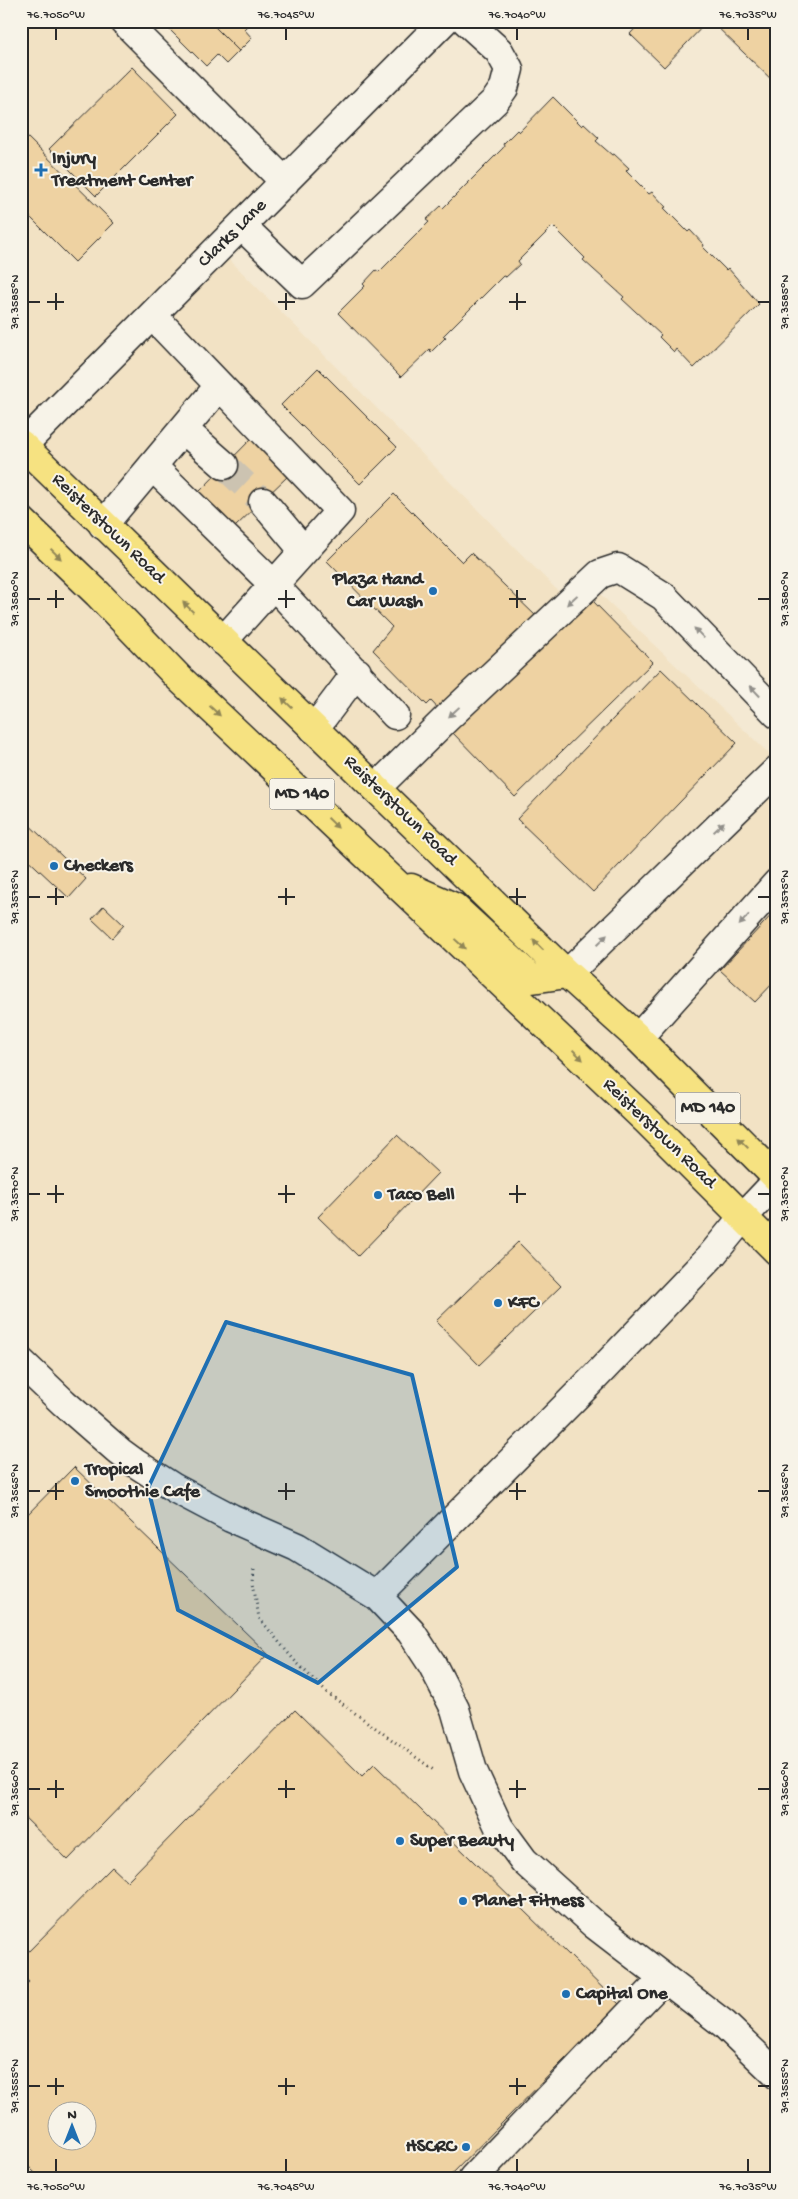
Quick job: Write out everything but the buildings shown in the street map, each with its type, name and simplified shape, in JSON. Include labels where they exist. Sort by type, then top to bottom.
[{"type":"main road","name":"Reisterstown Road","points":[[22,446],[567,974],[638,1038],[777,1180]]},
{"type":"main road","name":"Reisterstown Road","points":[[21,520],[98,594],[179,678],[337,827],[385,875],[529,1008],[777,1251]]},
{"type":"main road","points":[[385,875],[454,907],[532,979],[567,974]]},
{"type":"street","points":[[124,21],[285,182]]},
{"type":"street","name":"Clarks Lane","points":[[22,446],[444,21]]},
{"type":"street","points":[[242,226],[302,284],[495,101],[504,88],[509,68],[499,51],[466,21]]},
{"type":"street","points":[[152,315],[340,511],[223,641]]},
{"type":"street","points":[[103,525],[220,386]]},
{"type":"street","points":[[183,429],[224,465]]},
{"type":"street","points":[[152,466],[274,584],[395,715]]},
{"type":"street","points":[[263,502],[304,551]]},
{"type":"street","points":[[376,788],[447,718],[600,574],[618,568],[663,596],[777,714]]},
{"type":"street","points":[[314,729],[357,672]]},
{"type":"street","points":[[567,974],[777,770]]},
{"type":"street","points":[[638,1038],[777,883]]},
{"type":"street","points":[[377,1596],[698,1271],[777,1180]]},
{"type":"street","points":[[21,1362],[64,1403],[135,1463],[174,1488],[230,1518],[297,1547],[377,1596],[411,1632],[432,1664],[454,1709],[474,1771],[499,1827],[524,1862],[595,1925],[724,2024],[777,2076]]},
{"type":"street","points":[[473,2178],[664,1978]]},
{"type":"path","points":[[254,1569],[253,1582],[259,1618],[294,1660],[326,1692],[435,1771]]},
{"type":"highlighted area","points":[[226,1322],[412,1375],[457,1567],[318,1683],[178,1610],[148,1488]]},
{"type":"shaded area","points":[[21,21],[123,21],[283,183],[217,247],[560,593],[579,574],[777,761],[777,2178],[21,2178]]},
{"type":"tunnel","points":[[224,465],[263,502]]},
{"type":"place","name":"Injury Treatment Center","points":[[41,170]]},
{"type":"place","name":"Plaza Hand Car Wash","points":[[433,591]]},
{"type":"place","name":"Checkers","points":[[54,866]]},
{"type":"place","name":"Taco Bell","points":[[378,1195]]},
{"type":"place","name":"KFC","points":[[498,1303]]},
{"type":"place","name":"Tropical Smoothie Cafe","points":[[75,1481]]},
{"type":"place","name":"Super Beauty","points":[[400,1841]]},
{"type":"place","name":"Planet Fitness","points":[[463,1901]]},
{"type":"place","name":"Capital One","points":[[566,1994]]},
{"type":"place","name":"HSCRC","points":[[466,2147]]}]
